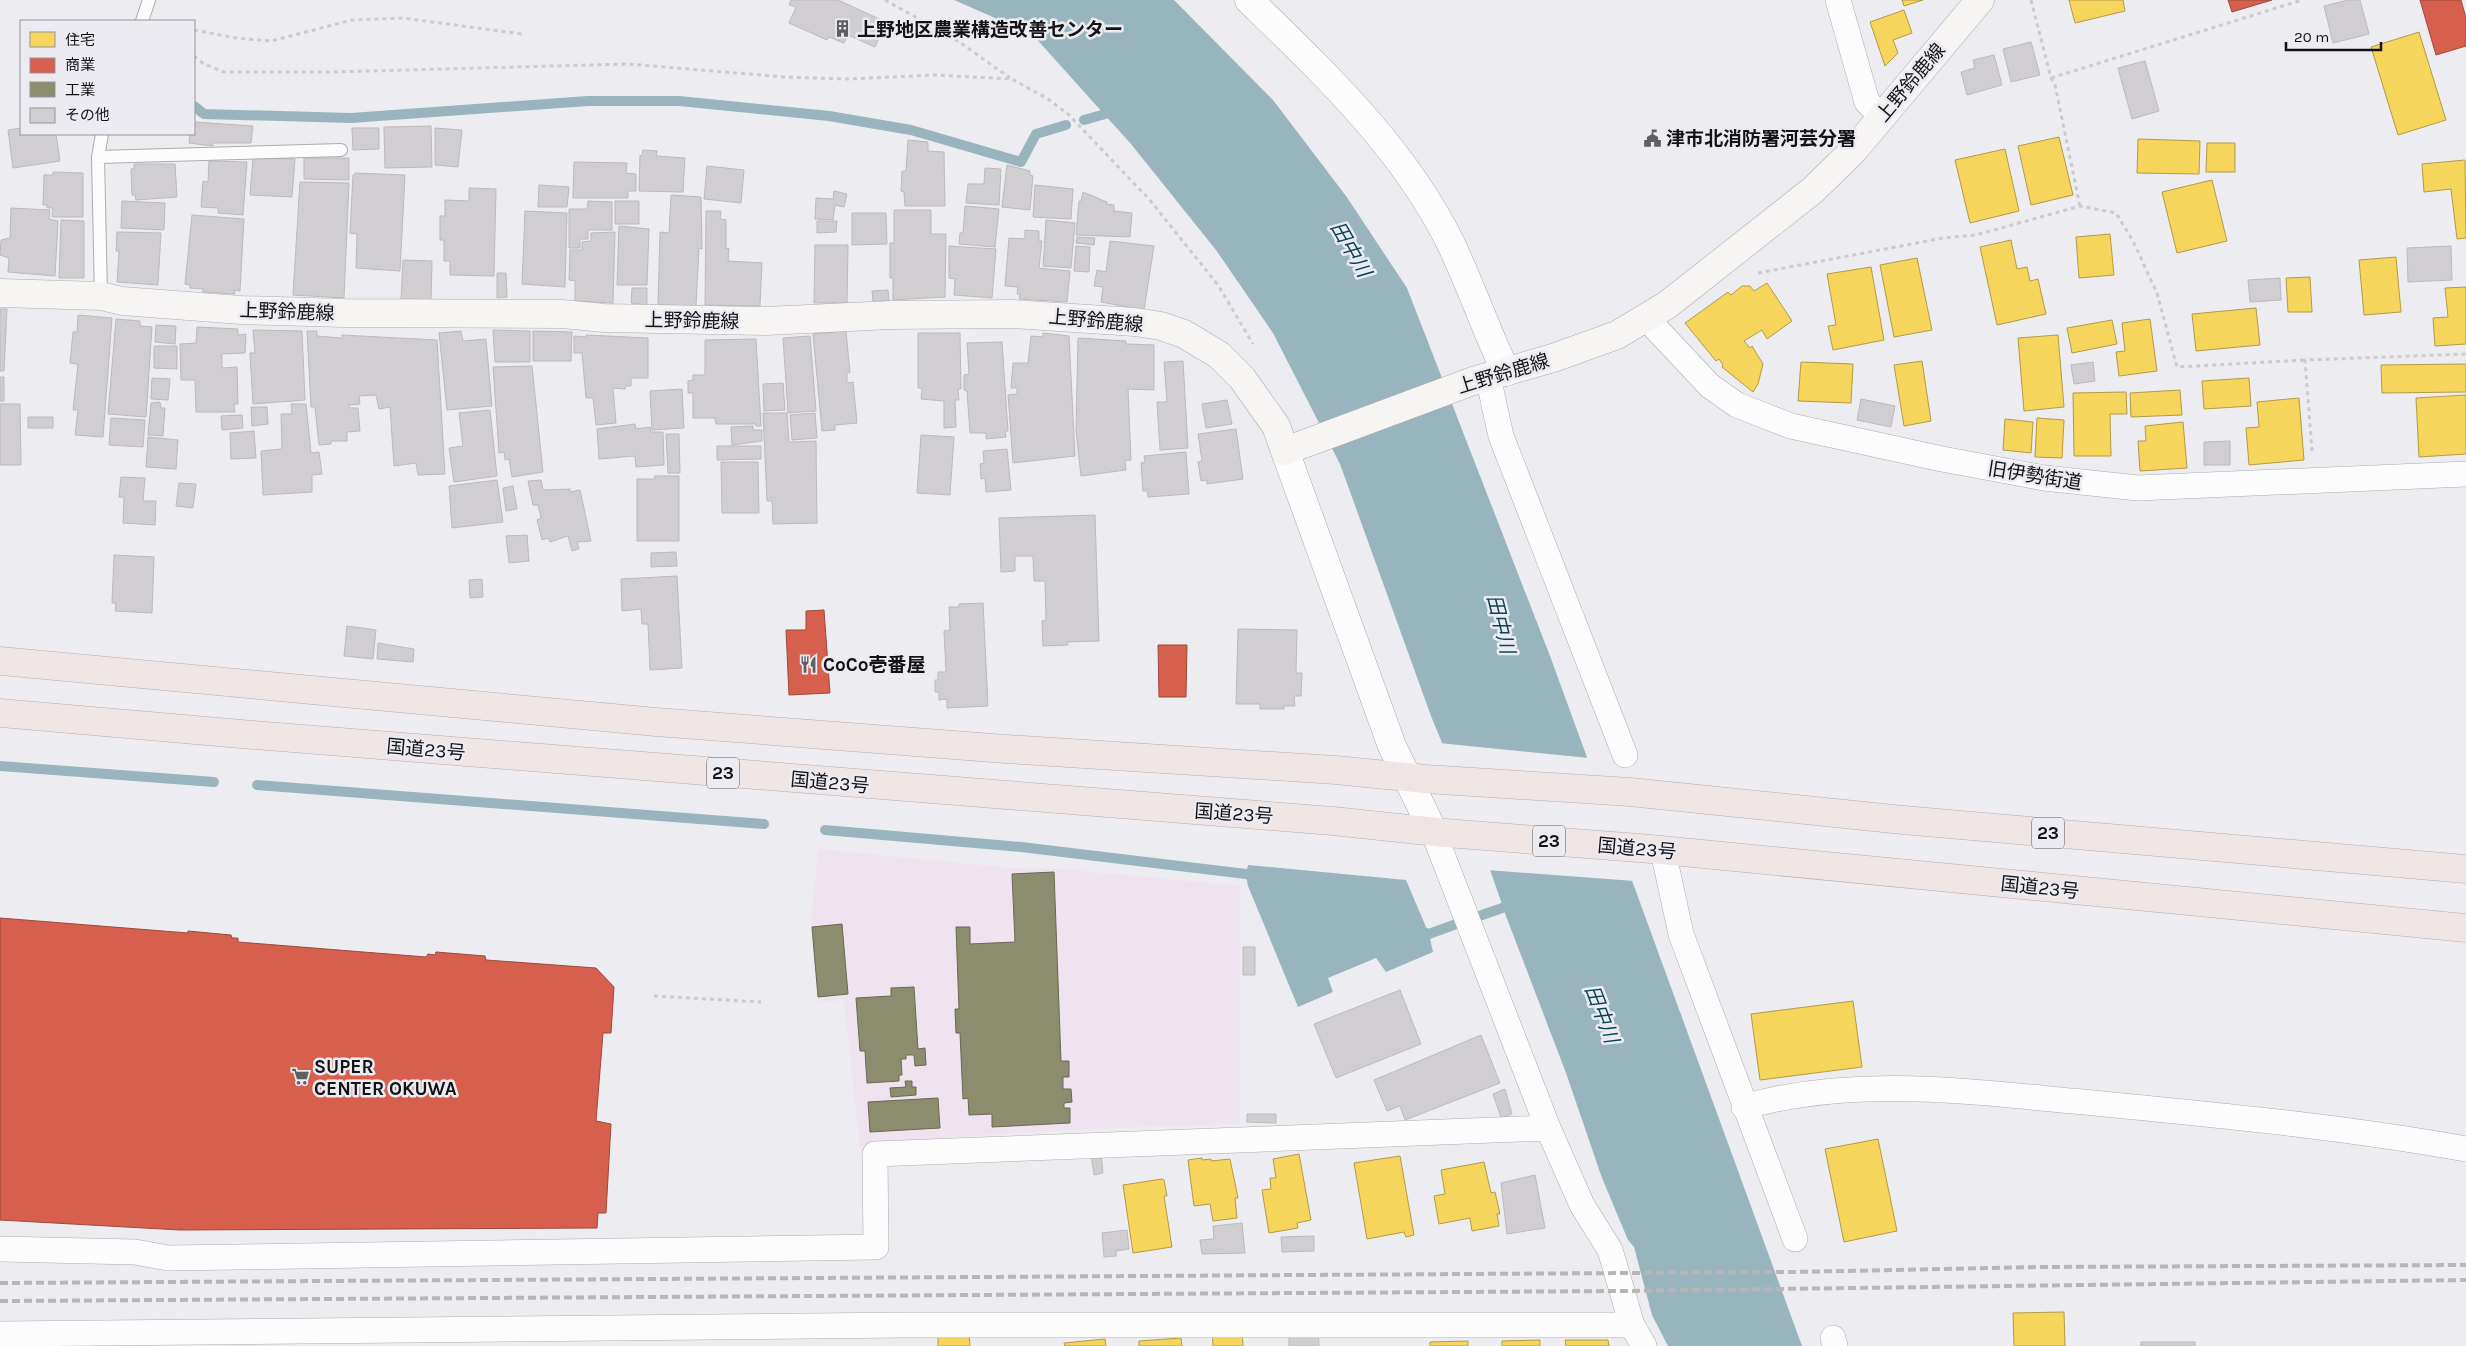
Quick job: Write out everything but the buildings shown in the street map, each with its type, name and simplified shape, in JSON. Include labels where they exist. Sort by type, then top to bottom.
[{"type":"highway","name":"23","points":[[0,661],[656,722],[1006,749],[1336,770],[1416,778],[1630,792],[1922,822],[2466,869]]},
{"type":"highway","name":"国道23号","points":[[0,713],[271,737],[1657,850],[2466,928]]},
{"type":"main road","name":"上野鈴鹿線","points":[[0,293],[101,296],[122,301],[242,310],[409,314],[562,314],[604,318],[766,321],[892,315],[1002,314],[1135,322],[1161,326],[1184,334],[1219,355],[1242,378],[1272,420],[1286,451],[1489,377],[1588,347],[1618,335],[1647,319],[1813,190],[1854,150],[1980,0]]},
{"type":"street","points":[[1249,0],[1345,95],[1417,185],[1450,243],[1489,377],[1502,436],[1625,755]]},
{"type":"street","points":[[1838,0],[1867,102],[1881,116]]},
{"type":"street","name":"旧伊勢街道","points":[[1647,319],[1710,386],[1737,406],[1791,426],[2044,478],[2138,488],[2314,482],[2466,474]]},
{"type":"street","points":[[0,1334],[328,1339],[1272,1335],[1638,1336],[1610,1250],[1582,1205],[1548,1128],[1440,832],[1416,778],[1392,746],[1286,451]]},
{"type":"street","points":[[1657,850],[1681,934],[1744,1107],[1795,1238]]},
{"type":"street","points":[[1744,1107],[1770,1099],[1822,1091],[1874,1088],[1945,1090],[2211,1114],[2400,1137],[2466,1149]]},
{"type":"street","points":[[0,1249],[134,1252],[168,1258],[876,1247],[875,1154],[1548,1128]]},
{"type":"lane","points":[[142,20],[149,0]]},
{"type":"lane","points":[[101,296],[98,157],[102,135]]},
{"type":"lane","points":[[98,157],[342,150]]},
{"type":"path","points":[[886,0],[955,38],[1012,79],[1048,99],[1068,114],[1148,199],[1218,285],[1257,351]]},
{"type":"path","points":[[2031,0],[2051,78],[2055,85],[2080,206]]},
{"type":"path","points":[[2051,78],[2302,0]]},
{"type":"path","points":[[195,30],[236,38],[270,41],[352,20],[403,18],[522,34]]},
{"type":"path","points":[[195,57],[204,64],[224,72],[331,72],[628,64],[830,79],[935,76],[1012,79]]},
{"type":"path","points":[[1724,261],[1753,273],[1770,272],[1943,238],[1976,235],[2080,206],[2116,213],[2125,227],[2157,293],[2177,368],[2305,360],[2466,354]]},
{"type":"path","points":[[2305,360],[2314,482]]},
{"type":"path","points":[[654,996],[761,1002]]},
{"type":"shaded area","points":[[818,849],[1011,868],[1060,869],[1240,886],[1240,1124],[1078,1129],[942,1138],[860,1147],[844,1000],[819,1002],[811,926]]},
{"type":"water","name":"田中川","points":[[954,0],[1174,0],[1273,100],[1346,196],[1407,288],[1550,656],[1802,1346],[1668,1346],[1652,1315],[1634,1247],[1628,1240],[1602,1178],[1566,1073],[1506,916],[1468,806],[1431,716],[1340,464],[1273,333],[1216,250],[1131,144],[1032,34]]},
{"type":"water","points":[[1248,865],[1406,880],[1429,934],[1433,952],[1386,972],[1376,958],[1328,978],[1333,992],[1298,1007],[1248,886],[1246,874]]},
{"type":"pier","points":[[1439,743],[1589,758],[1634,881],[1487,870],[1465,807]]},
{"type":"waterway","points":[[195,107],[204,114],[351,118],[588,101],[679,101],[829,116],[911,130],[1021,162],[1036,134],[1066,125]]},
{"type":"waterway","points":[[1084,120],[1116,111]]},
{"type":"waterway","points":[[0,766],[214,782]]},
{"type":"waterway","points":[[257,785],[764,824]]},
{"type":"waterway","points":[[825,830],[1021,847],[1246,874],[1259,878]]},
{"type":"waterway","points":[[1479,916],[1514,904]]},
{"type":"waterway","points":[[1417,930],[1429,934],[1459,923]]},
{"type":"railway","points":[[0,1283],[1792,1272],[2041,1267],[2466,1265]]},
{"type":"railway","points":[[0,1301],[1623,1291],[2466,1280]]},
{"type":"place","name":"上野地区農業構造改善センター","points":[[843,29]]},
{"type":"place","name":"津市北消防署河芸分署","points":[[1652,138]]},
{"type":"place","name":"CoCo壱番屋","points":[[809,664]]},
{"type":"place","name":"SUPER CENTER OKUWA","points":[[300,1077]]}]
